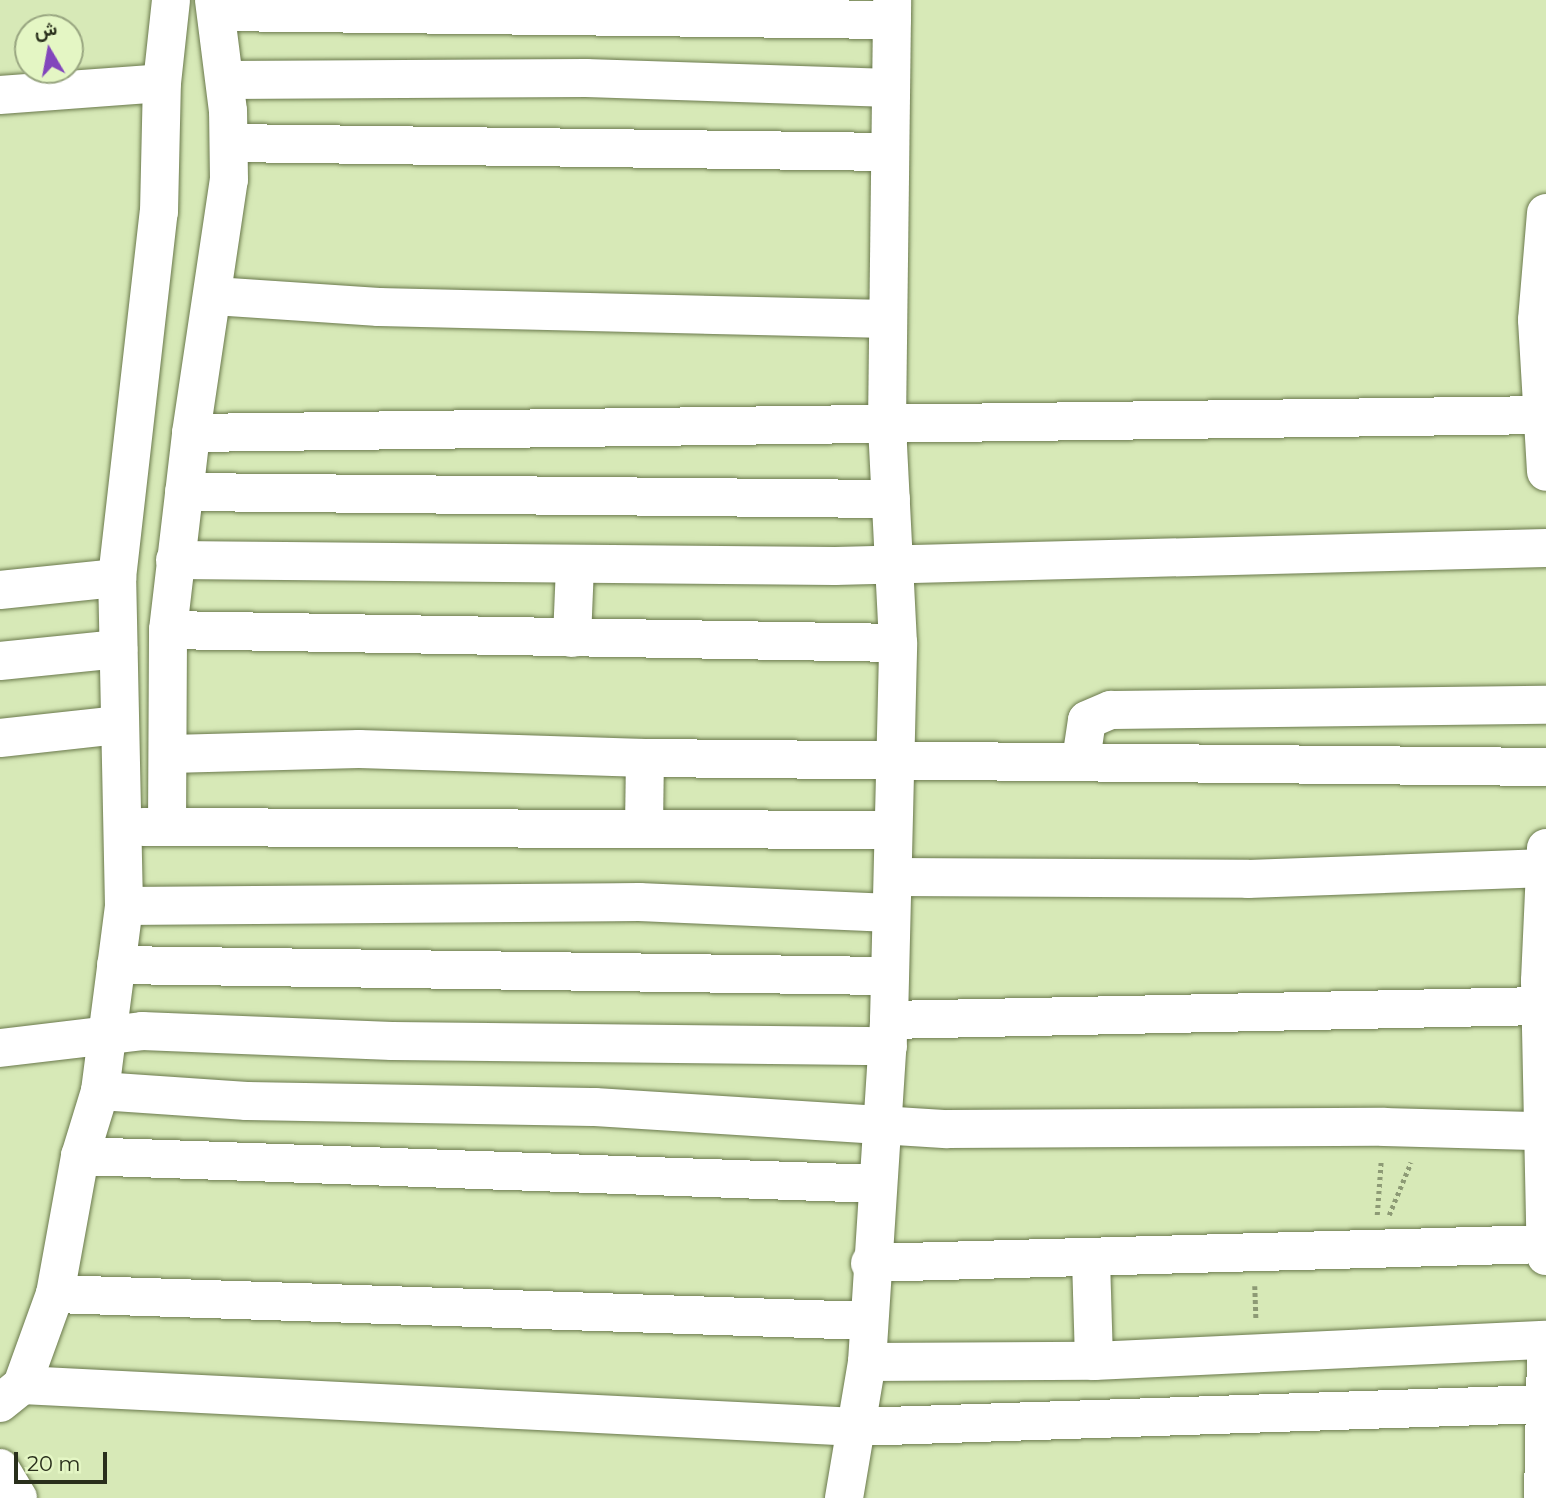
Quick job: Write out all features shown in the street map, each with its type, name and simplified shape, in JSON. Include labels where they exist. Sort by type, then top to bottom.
[{"type":"street","points":[[171,0],[162,83],[159,212],[117,578],[117,725],[124,906],[100,1091],[80,1156],[55,1294],[11,1394],[856,1427],[1543,1404]]},
{"type":"street","points":[[167,827],[170,754],[168,629],[191,433],[214,296],[229,143],[226,80],[215,6],[892,10],[887,424],[898,643],[889,1033],[870,1263],[867,1362],[844,1498]]},
{"type":"street","points":[[226,80],[586,78],[891,88]]},
{"type":"street","points":[[0,95],[162,83]]},
{"type":"street","points":[[229,143],[890,152]]},
{"type":"street","points":[[1546,213],[1541,320],[1542,415],[1546,471]]},
{"type":"street","points":[[214,296],[379,307],[888,319]]},
{"type":"street","points":[[191,433],[1542,415]]},
{"type":"street","points":[[184,492],[891,499]]},
{"type":"street","points":[[175,560],[575,565],[895,564],[1546,548]]},
{"type":"street","points":[[572,638],[575,565]]},
{"type":"street","points":[[0,590],[117,578]]},
{"type":"street","points":[[168,629],[898,643]]},
{"type":"street","points":[[0,661],[118,649]]},
{"type":"street","points":[[1081,760],[1087,720],[1111,710],[1546,705]]},
{"type":"street","points":[[0,738],[117,725]]},
{"type":"street","points":[[170,754],[359,749],[645,758],[1081,760],[1546,767]]},
{"type":"street","points":[[644,827],[645,758]]},
{"type":"street","points":[[123,828],[644,827],[893,830]]},
{"type":"street","points":[[124,906],[639,902],[892,895],[1248,879],[1545,861],[1542,989],[1546,1236],[1375,1248],[1091,1259],[870,1263]]},
{"type":"street","points":[[116,965],[889,976]]},
{"type":"street","points":[[0,1048],[142,1031],[392,1041],[889,1033],[1542,989]]},
{"type":"street","points":[[100,1091],[247,1101],[493,1103],[882,1123],[947,1129],[1425,1129],[1544,1114]]},
{"type":"street","points":[[80,1156],[878,1184]]},
{"type":"street","points":[[1091,1259],[1094,1361]]},
{"type":"street","points":[[55,1294],[869,1321]]},
{"type":"street","points":[[867,1362],[1094,1361],[1546,1340]]},
{"type":"street","points":[[1543,1498],[1546,1357]]},
{"type":"street","points":[[0,1468],[18,1498]]},
{"type":"path","points":[[1375,1248],[1384,1127]]},
{"type":"path","points":[[1375,1248],[1425,1129]]}]
